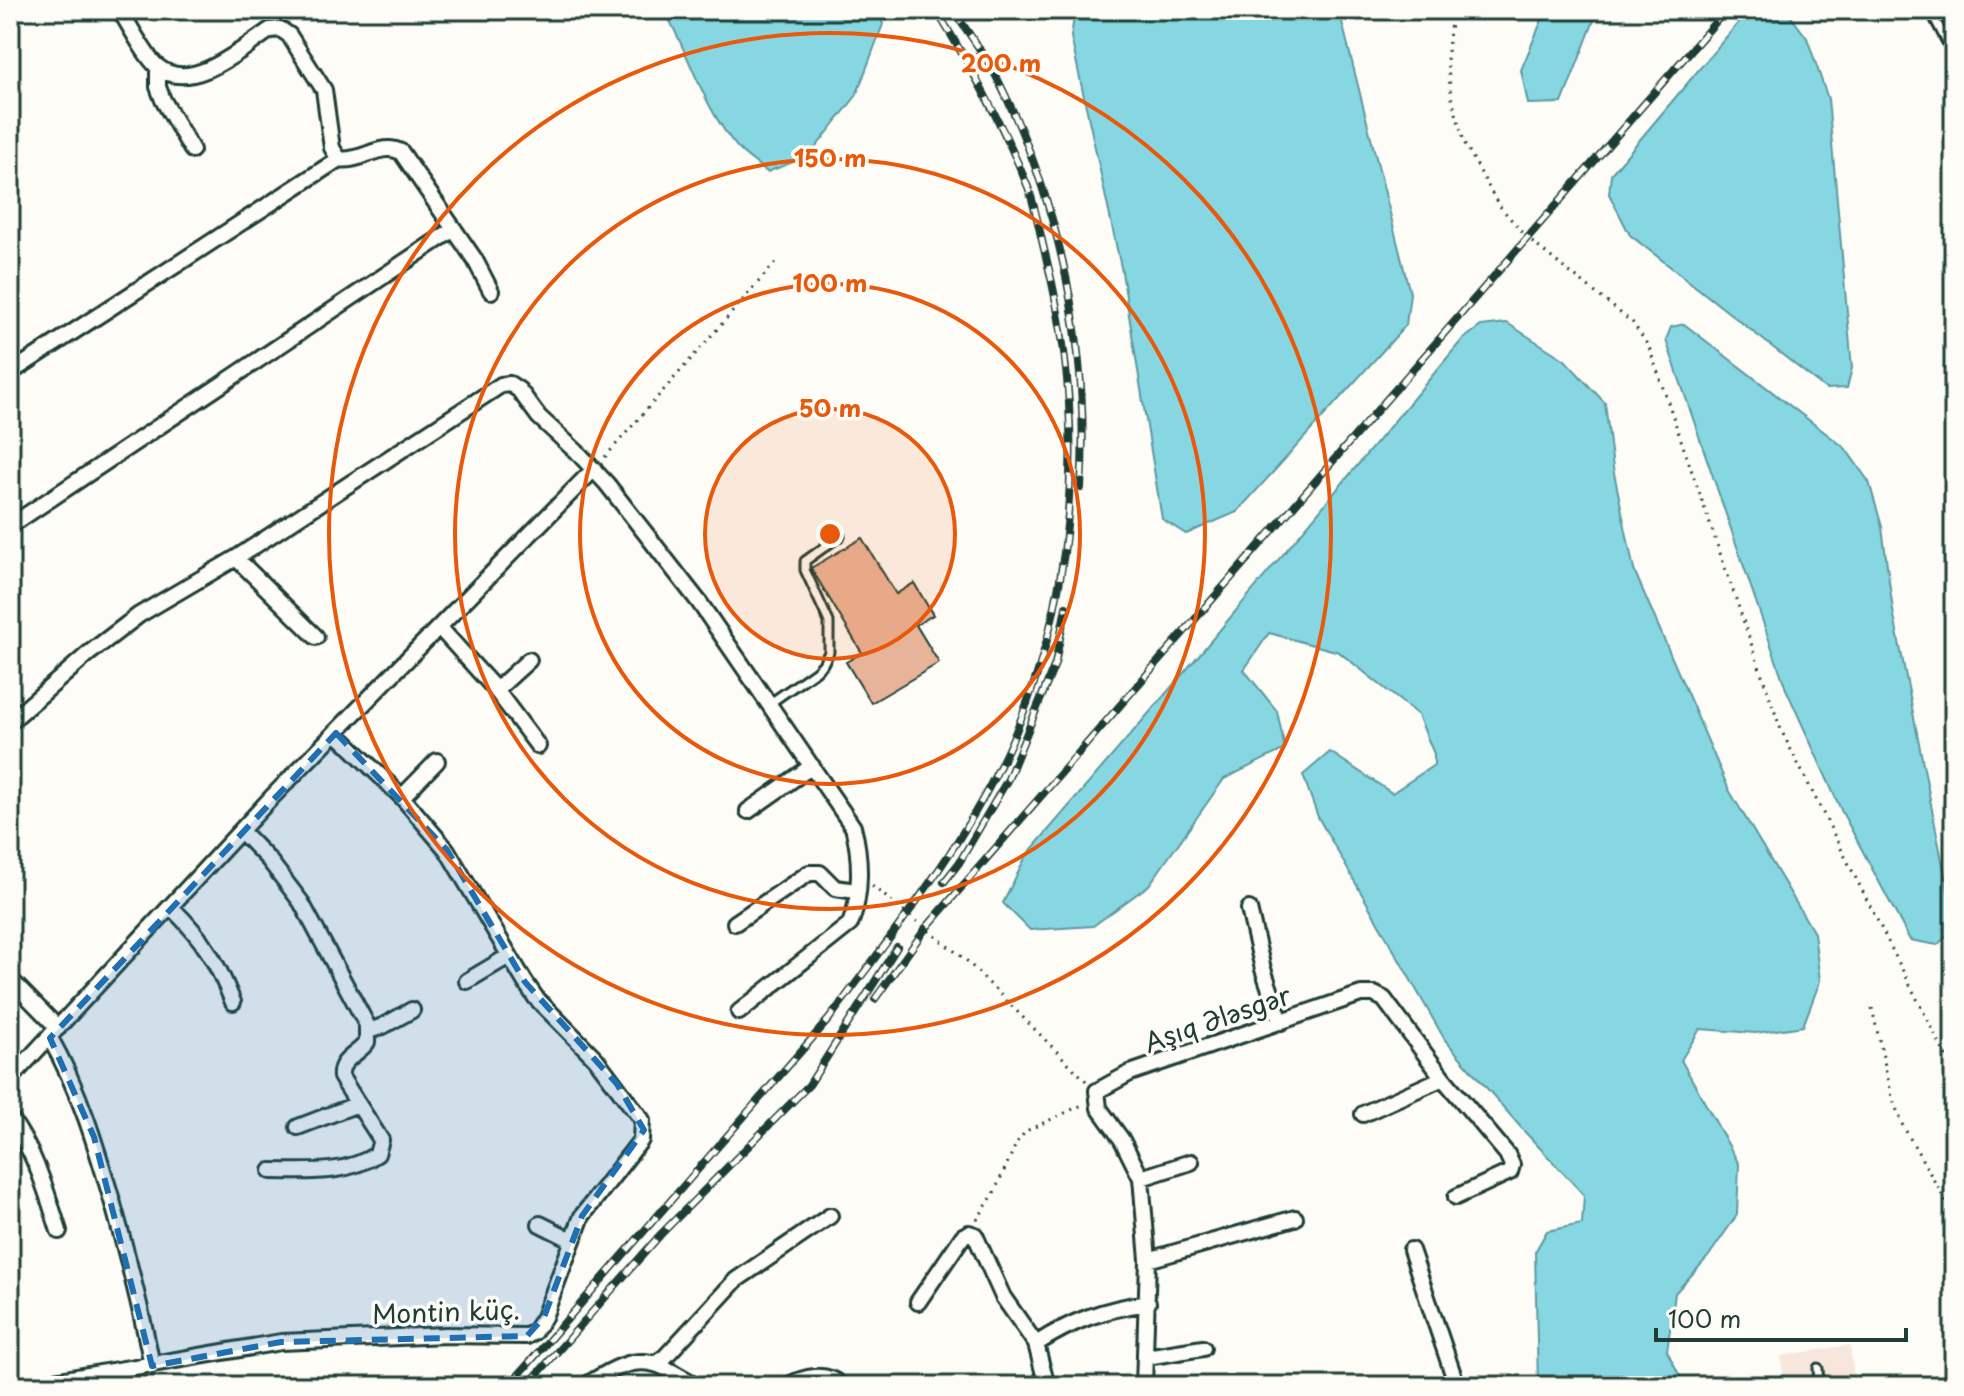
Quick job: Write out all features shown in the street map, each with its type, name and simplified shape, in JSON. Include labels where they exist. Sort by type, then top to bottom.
[{"type":"street","points":[[120,10],[158,68],[158,87],[163,100],[192,150]]},
{"type":"street","points":[[158,68],[179,75],[209,70],[270,30],[280,29],[289,35],[324,90],[332,148],[339,159]]},
{"type":"street","points":[[10,373],[339,159],[349,161],[383,149],[392,148],[401,152],[475,260],[491,291]]},
{"type":"street","points":[[10,526],[454,229]]},
{"type":"street","points":[[10,722],[113,633],[236,558],[501,385],[510,384],[519,390],[539,417],[594,469],[699,602],[853,827],[859,847],[857,885],[850,924],[739,1012]]},
{"type":"street","points":[[10,1079],[241,831],[594,469]]},
{"type":"street","points":[[236,558],[316,637]]},
{"type":"street","points":[[439,627],[496,690],[538,746]]},
{"type":"street","points":[[496,690],[529,660]]},
{"type":"street","name":"Montin küç.","points":[[10,1385],[30,1385],[152,1366],[240,1347],[281,1342],[446,1335],[527,1336],[534,1332],[544,1317],[572,1240],[592,1201],[641,1140],[642,1120],[596,1059],[536,998],[447,850],[402,797],[336,733]]},
{"type":"street","points":[[402,797],[437,761]]},
{"type":"street","points":[[748,811],[812,766]]},
{"type":"street","points":[[241,831],[269,860],[301,902],[369,1031]]},
{"type":"street","points":[[735,923],[809,873],[820,873],[835,888],[857,885]]},
{"type":"street","points":[[172,908],[204,942],[233,1002]]},
{"type":"street","points":[[1249,909],[1263,969],[1281,1022]]},
{"type":"street","points":[[467,981],[509,956]]},
{"type":"street","points":[[10,979],[54,1033],[94,1137],[132,1273],[152,1366]]},
{"type":"street","name":"Aşıq Ələsgər","points":[[1097,1095],[1130,1073],[1361,994],[1374,994],[1384,999],[1443,1078],[1507,1154],[1512,1165],[1510,1172],[1456,1197]]},
{"type":"street","points":[[271,1171],[320,1171],[350,1167],[377,1154],[381,1140],[341,1077],[340,1070],[343,1062],[363,1047],[369,1031],[412,1010]]},
{"type":"street","points":[[1363,1114],[1443,1078]]},
{"type":"street","points":[[1097,1095],[1099,1108],[1132,1158],[1141,1178],[1148,1260],[1144,1386]]},
{"type":"street","points":[[298,1127],[358,1104]]},
{"type":"street","points":[[10,1118],[36,1161],[59,1231]]},
{"type":"street","points":[[1141,1178],[1191,1162]]},
{"type":"street","points":[[655,1364],[736,1280],[830,1216]]},
{"type":"street","points":[[1148,1260],[1295,1218]]},
{"type":"street","points":[[540,1224],[572,1240]]},
{"type":"street","points":[[918,1302],[963,1236],[969,1233],[975,1235],[1003,1297],[1036,1344],[1047,1386]]},
{"type":"street","points":[[1411,1250],[1457,1386]]},
{"type":"street","points":[[1036,1344],[1058,1330],[1110,1308],[1148,1303]]},
{"type":"street","points":[[1146,1357],[1203,1348]]},
{"type":"street","points":[[585,1386],[629,1364],[655,1364],[699,1386]]},
{"type":"street","points":[[787,1386],[801,1379],[824,1376],[841,1386]]},
{"type":"lane","points":[[1930,10],[1954,56]]},
{"type":"lane","points":[[769,704],[816,671],[829,652],[826,612],[805,570],[805,561],[840,536]]},
{"type":"lane","points":[[1818,1368],[1819,1386]]},
{"type":"path","points":[[1452,10],[1447,60],[1451,95],[1464,142],[1498,204],[1527,238],[1633,323],[1649,347],[1781,730],[1954,1072]]},
{"type":"path","points":[[594,469],[776,262]]},
{"type":"path","points":[[857,885],[874,887],[967,961],[1097,1095],[1026,1131],[1017,1142],[993,1195],[969,1233]]},
{"type":"path","points":[[1872,1008],[1892,1097],[1902,1124],[1954,1216]]},
{"type":"highlighted area","points":[[336,733],[447,850],[525,982],[617,1084],[644,1130],[582,1216],[544,1317],[527,1336],[281,1342],[152,1366],[94,1137],[50,1038]]},
{"type":"shaded area","points":[[1850,1345],[1855,1386],[1785,1386],[1781,1356]]},
{"type":"water","points":[[664,10],[878,10],[883,24],[856,96],[809,156],[767,172],[741,151],[715,116]]},
{"type":"water","points":[[1075,10],[1339,10],[1410,293],[1406,325],[1237,512],[1186,534],[1162,519],[1122,272],[1071,37]]},
{"type":"water","points":[[1546,10],[1598,10],[1562,103],[1528,104],[1521,70]]},
{"type":"water","points":[[1749,10],[1786,10],[1807,38],[1828,99],[1852,368],[1847,388],[1826,389],[1630,235],[1609,194],[1611,174]]},
{"type":"water","points":[[1507,323],[1565,360],[1605,403],[1613,468],[1634,570],[1729,790],[1814,933],[1820,981],[1803,1026],[1756,1033],[1700,1029],[1681,1060],[1739,1164],[1737,1215],[1708,1257],[1675,1293],[1667,1351],[1685,1386],[1538,1386],[1535,1252],[1547,1231],[1582,1224],[1584,1195],[1445,1040],[1318,817],[1303,775],[1330,752],[1392,793],[1434,765],[1434,754],[1418,715],[1339,652],[1269,633],[1244,670],[1277,711],[1285,749],[1224,779],[1149,885],[1093,926],[1030,930],[1003,903],[1026,856],[1199,655],[1462,340],[1481,326]]},
{"type":"water","points":[[1684,324],[1845,448],[1869,482],[1882,527],[1893,611],[1951,906],[1948,935],[1937,945],[1910,940],[1842,812],[1786,689],[1666,340],[1671,327]]},
{"type":"building","points":[[862,538],[896,594],[914,583],[933,615],[916,625],[939,663],[871,703],[846,662],[862,653],[811,568]]},
{"type":"railway","points":[[509,1386],[829,1019],[896,930],[959,838],[996,774],[1023,713],[1044,651],[1059,586],[1068,520],[1068,388],[1060,322],[1028,187],[986,96],[936,10]]},
{"type":"railway","points":[[953,10],[983,54],[1021,129],[1055,229],[1067,280],[1081,384],[1081,488]]},
{"type":"railway","points":[[875,999],[926,928],[1726,10]]},
{"type":"railway","points":[[944,882],[959,863],[1008,779],[1055,664],[1066,607]]},
{"type":"railway","points":[[527,1386],[661,1234],[809,1085],[897,947]]}]
